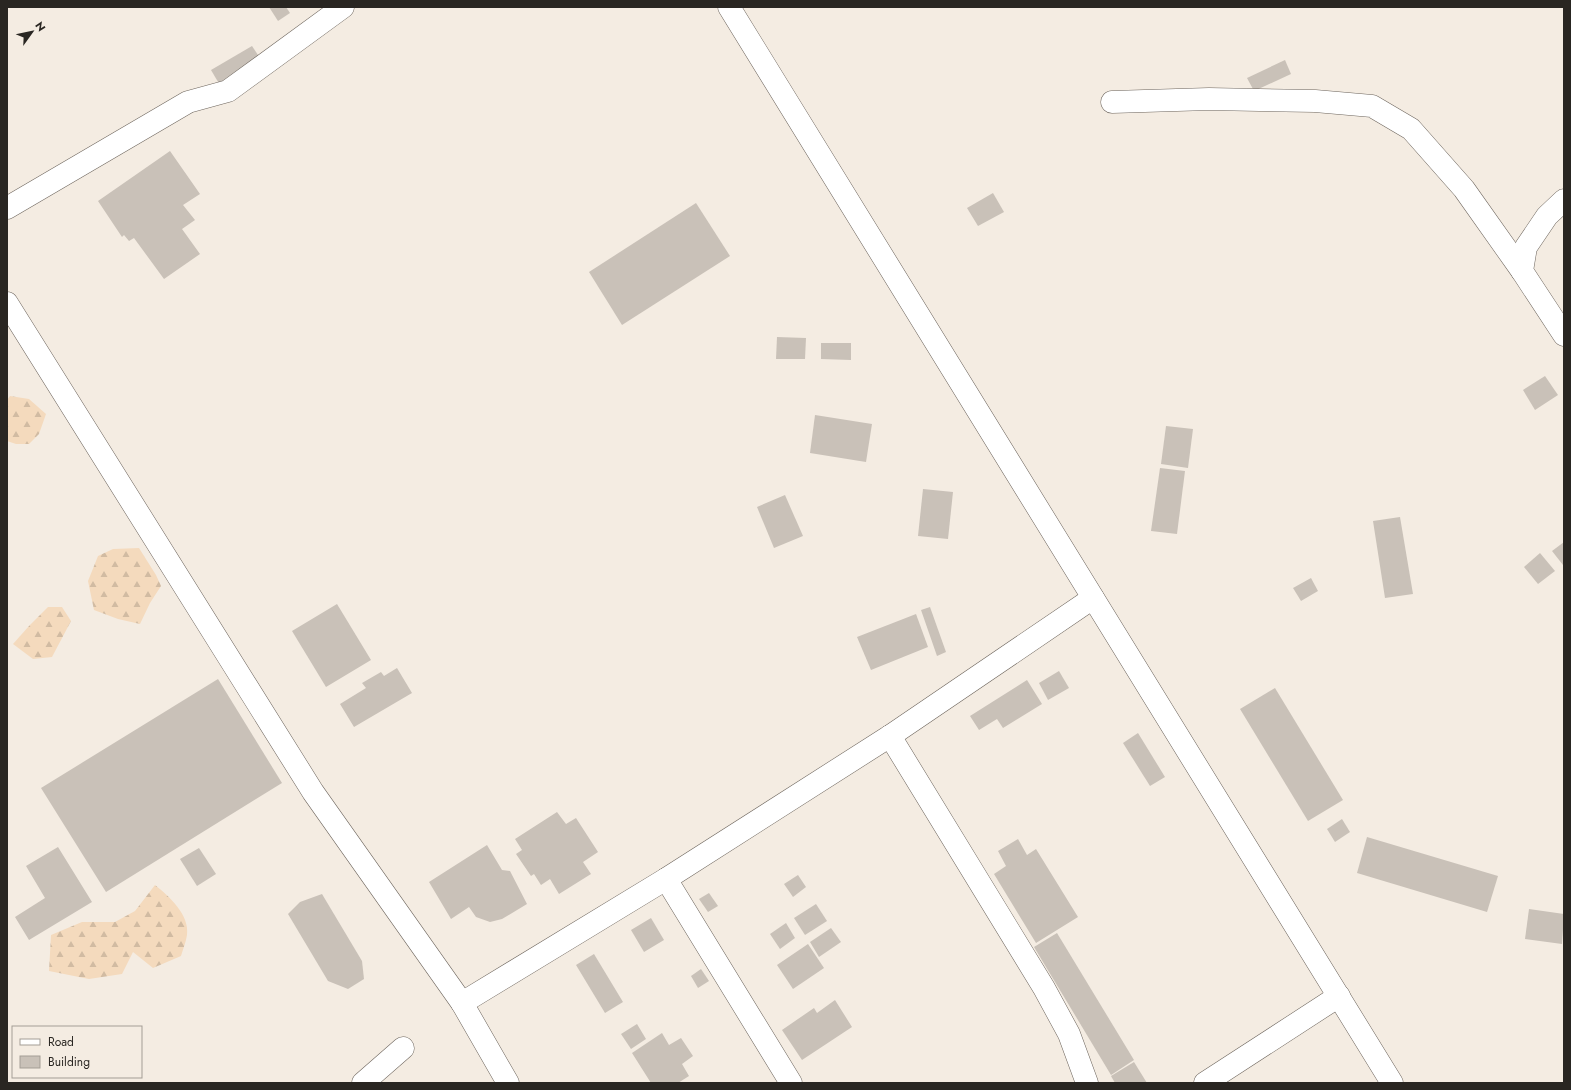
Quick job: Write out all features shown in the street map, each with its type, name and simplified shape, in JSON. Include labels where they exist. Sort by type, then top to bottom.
[{"type":"street","points":[[7,208],[188,102],[228,91],[344,7]]},
{"type":"street","points":[[729,7],[1392,1083]]},
{"type":"street","points":[[1112,102],[1217,99],[1315,102],[1372,106],[1411,129],[1464,189],[1522,271],[1564,335]]},
{"type":"street","points":[[1522,271],[1526,247],[1547,216],[1564,200]]},
{"type":"street","points":[[7,303],[313,792],[462,1003],[508,1083]]},
{"type":"street","points":[[462,1003],[666,879],[890,736],[1093,598]]},
{"type":"street","points":[[890,736],[1044,988],[1069,1034],[1087,1083]]},
{"type":"street","points":[[666,879],[791,1083]]},
{"type":"street","points":[[1204,1083],[1339,996]]},
{"type":"street","points":[[363,1083],[403,1048]]},
{"type":"green space","points":[[10,396],[29,399],[46,414],[39,434],[29,444],[16,444],[7,441],[7,400]]},
{"type":"green space","points":[[139,548],[161,586],[150,603],[140,624],[118,619],[94,610],[88,581],[98,556],[113,549]]},
{"type":"green space","points":[[48,607],[62,607],[71,621],[52,657],[33,659],[13,644]]},
{"type":"green space","points":[[155,885],[172,900],[182,913],[185,920],[187,935],[181,956],[153,968],[133,952],[122,974],[89,979],[49,971],[51,935],[82,922],[115,922],[135,911]]},
{"type":"building","points":[[269,7],[286,7],[290,13],[278,21]]},
{"type":"building","points":[[252,46],[262,61],[221,87],[211,70]]},
{"type":"building","points":[[1285,60],[1291,74],[1254,91],[1247,78]]},
{"type":"building","points":[[170,151],[200,194],[183,205],[195,220],[182,229],[200,254],[164,279],[134,238],[129,241],[124,235],[122,237],[98,201]]},
{"type":"building","points":[[993,193],[1004,212],[978,226],[967,208]]},
{"type":"building","points":[[696,203],[730,256],[622,325],[589,272]]},
{"type":"building","points":[[777,337],[806,338],[805,359],[776,359]]},
{"type":"building","points":[[821,343],[851,343],[851,360],[821,359]]},
{"type":"building","points":[[1545,376],[1558,395],[1535,410],[1523,390]]},
{"type":"building","points":[[815,415],[872,424],[866,462],[810,453]]},
{"type":"building","points":[[1166,426],[1193,429],[1188,468],[1161,464]]},
{"type":"building","points":[[1160,468],[1185,471],[1177,534],[1151,531]]},
{"type":"building","points":[[923,489],[953,492],[948,539],[918,536]]},
{"type":"building","points":[[785,495],[803,536],[774,548],[757,507]]},
{"type":"building","points":[[1400,517],[1413,594],[1385,598],[1373,521]]},
{"type":"building","points":[[1564,542],[1564,564],[1563,565],[1552,551]]},
{"type":"building","points":[[1540,553],[1555,571],[1538,584],[1524,567]]},
{"type":"building","points":[[1311,578],[1318,591],[1301,601],[1293,588]]},
{"type":"building","points":[[337,604],[371,660],[326,687],[292,631]]},
{"type":"building","points":[[930,607],[946,652],[937,656],[921,610]]},
{"type":"building","points":[[916,614],[928,647],[871,670],[857,637]]},
{"type":"building","points":[[397,668],[412,693],[354,727],[340,704],[366,688],[362,683],[381,672],[384,676]]},
{"type":"building","points":[[1059,671],[1069,688],[1048,700],[1039,683]]},
{"type":"building","points":[[218,679],[282,783],[106,892],[41,788]]},
{"type":"building","points":[[1027,680],[1042,704],[1003,728],[997,719],[979,730],[970,716]]},
{"type":"building","points":[[1275,688],[1343,800],[1308,821],[1240,709]]},
{"type":"building","points":[[1138,733],[1165,777],[1150,786],[1123,743]]},
{"type":"building","points":[[557,812],[566,824],[576,818],[598,852],[583,862],[591,874],[559,894],[550,879],[541,885],[534,874],[531,876],[516,854],[522,850],[515,839]]},
{"type":"building","points":[[1342,819],[1350,832],[1335,842],[1327,829]]},
{"type":"building","points":[[1367,837],[1498,876],[1487,912],[1357,873]]},
{"type":"building","points":[[1018,839],[1027,855],[1036,849],[1078,917],[1036,943],[994,874],[1006,866],[998,851]]},
{"type":"building","points":[[487,845],[502,870],[510,871],[527,904],[502,919],[490,922],[476,917],[469,907],[451,919],[429,882]]},
{"type":"building","points":[[58,847],[92,902],[29,940],[15,917],[45,898],[26,866]]},
{"type":"building","points":[[199,848],[216,874],[197,886],[180,859]]},
{"type":"building","points":[[798,875],[806,887],[793,897],[784,884]]},
{"type":"building","points":[[709,893],[718,906],[708,912],[699,899]]},
{"type":"building","points":[[322,894],[362,961],[364,979],[348,989],[328,981],[288,914],[300,902]]},
{"type":"building","points":[[816,904],[827,921],[805,935],[794,918]]},
{"type":"building","points":[[1529,909],[1564,914],[1562,944],[1525,939]]},
{"type":"building","points":[[651,918],[664,940],[644,952],[631,930]]},
{"type":"building","points":[[786,923],[795,938],[780,949],[770,934]]},
{"type":"building","points":[[831,928],[841,942],[819,957],[810,942]]},
{"type":"building","points":[[1057,933],[1134,1060],[1111,1075],[1034,947]]},
{"type":"building","points":[[808,944],[824,968],[793,989],[777,965]]},
{"type":"building","points":[[594,954],[623,1002],[605,1013],[576,965]]},
{"type":"building","points":[[701,969],[709,981],[698,988],[691,976]]},
{"type":"building","points":[[835,1000],[852,1027],[802,1060],[782,1030],[814,1008],[817,1013]]},
{"type":"building","points":[[637,1024],[646,1039],[631,1049],[621,1034]]},
{"type":"building","points":[[662,1033],[669,1045],[681,1038],[693,1056],[682,1064],[689,1076],[678,1083],[651,1083],[632,1053]]},
{"type":"building","points":[[1134,1062],[1147,1083],[1115,1083],[1111,1076]]}]
